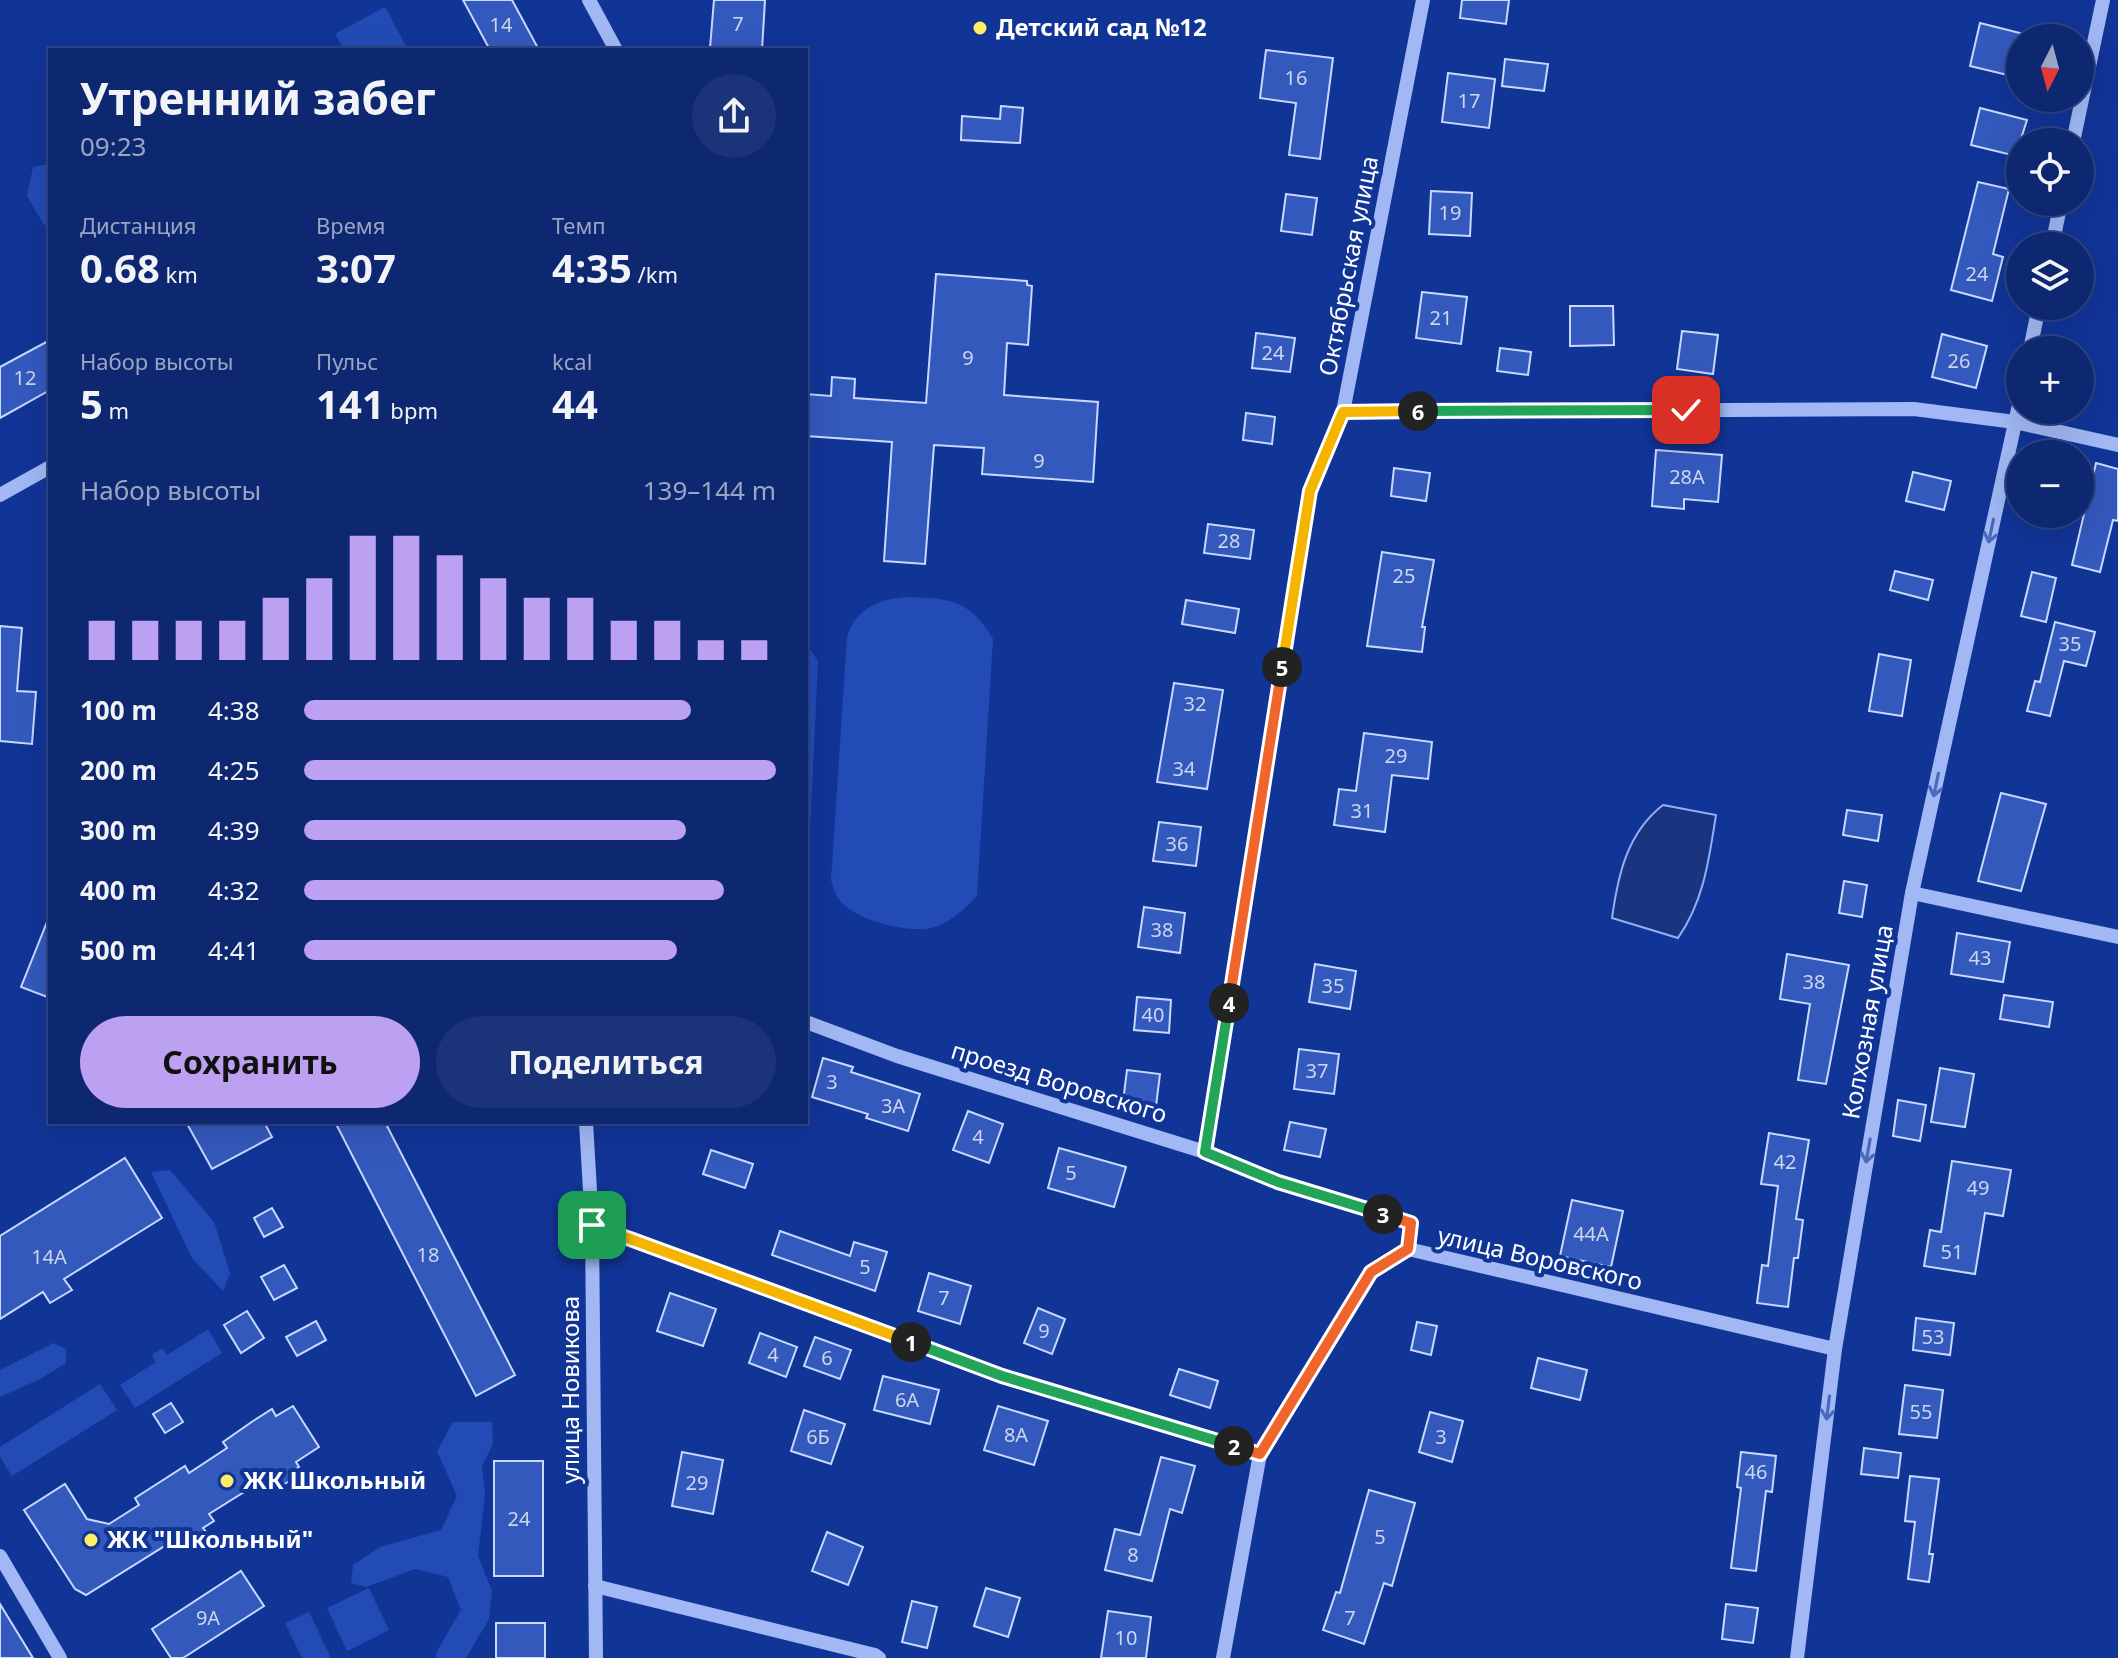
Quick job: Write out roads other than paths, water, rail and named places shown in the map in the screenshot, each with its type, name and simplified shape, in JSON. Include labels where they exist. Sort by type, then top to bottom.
[{"type":"street","points":[[589,0],[615,48]]},
{"type":"street","name":"Октябрьская улица","points":[[1205,1152],[1310,491],[1343,412],[1423,0]]},
{"type":"street","points":[[2076,128],[2103,0]]},
{"type":"street","points":[[1343,412],[1914,409],[2006,421]]},
{"type":"street","name":"Колхозная улица","points":[[1797,1658],[1835,1349],[1912,893],[2015,424]]},
{"type":"street","points":[[2024,424],[2118,445]]},
{"type":"street","points":[[0,495],[48,468]]},
{"type":"street","points":[[1912,893],[2118,937]]},
{"type":"street","name":"проезд Воровского","points":[[808,1023],[897,1056],[1205,1152],[1278,1182],[1411,1223],[1408,1249]]},
{"type":"street","name":"улица Новикова","points":[[586,1124],[592,1225],[596,1658]]},
{"type":"street","points":[[592,1225],[1002,1376],[1260,1454]]},
{"type":"street","name":"улица Воровского","points":[[1223,1658],[1260,1454],[1371,1272],[1408,1249],[1431,1257],[1835,1349]]},
{"type":"street","points":[[0,1556],[60,1658]]},
{"type":"street","points":[[595,1586],[879,1658]]},
{"type":"place","name":"Детский сад №12","points":[[980,28]]},
{"type":"place","name":"ЖК Школьный","points":[[227,1481]]},
{"type":"place","name":"ЖК \"Школьный\"","points":[[91,1540]]}]
